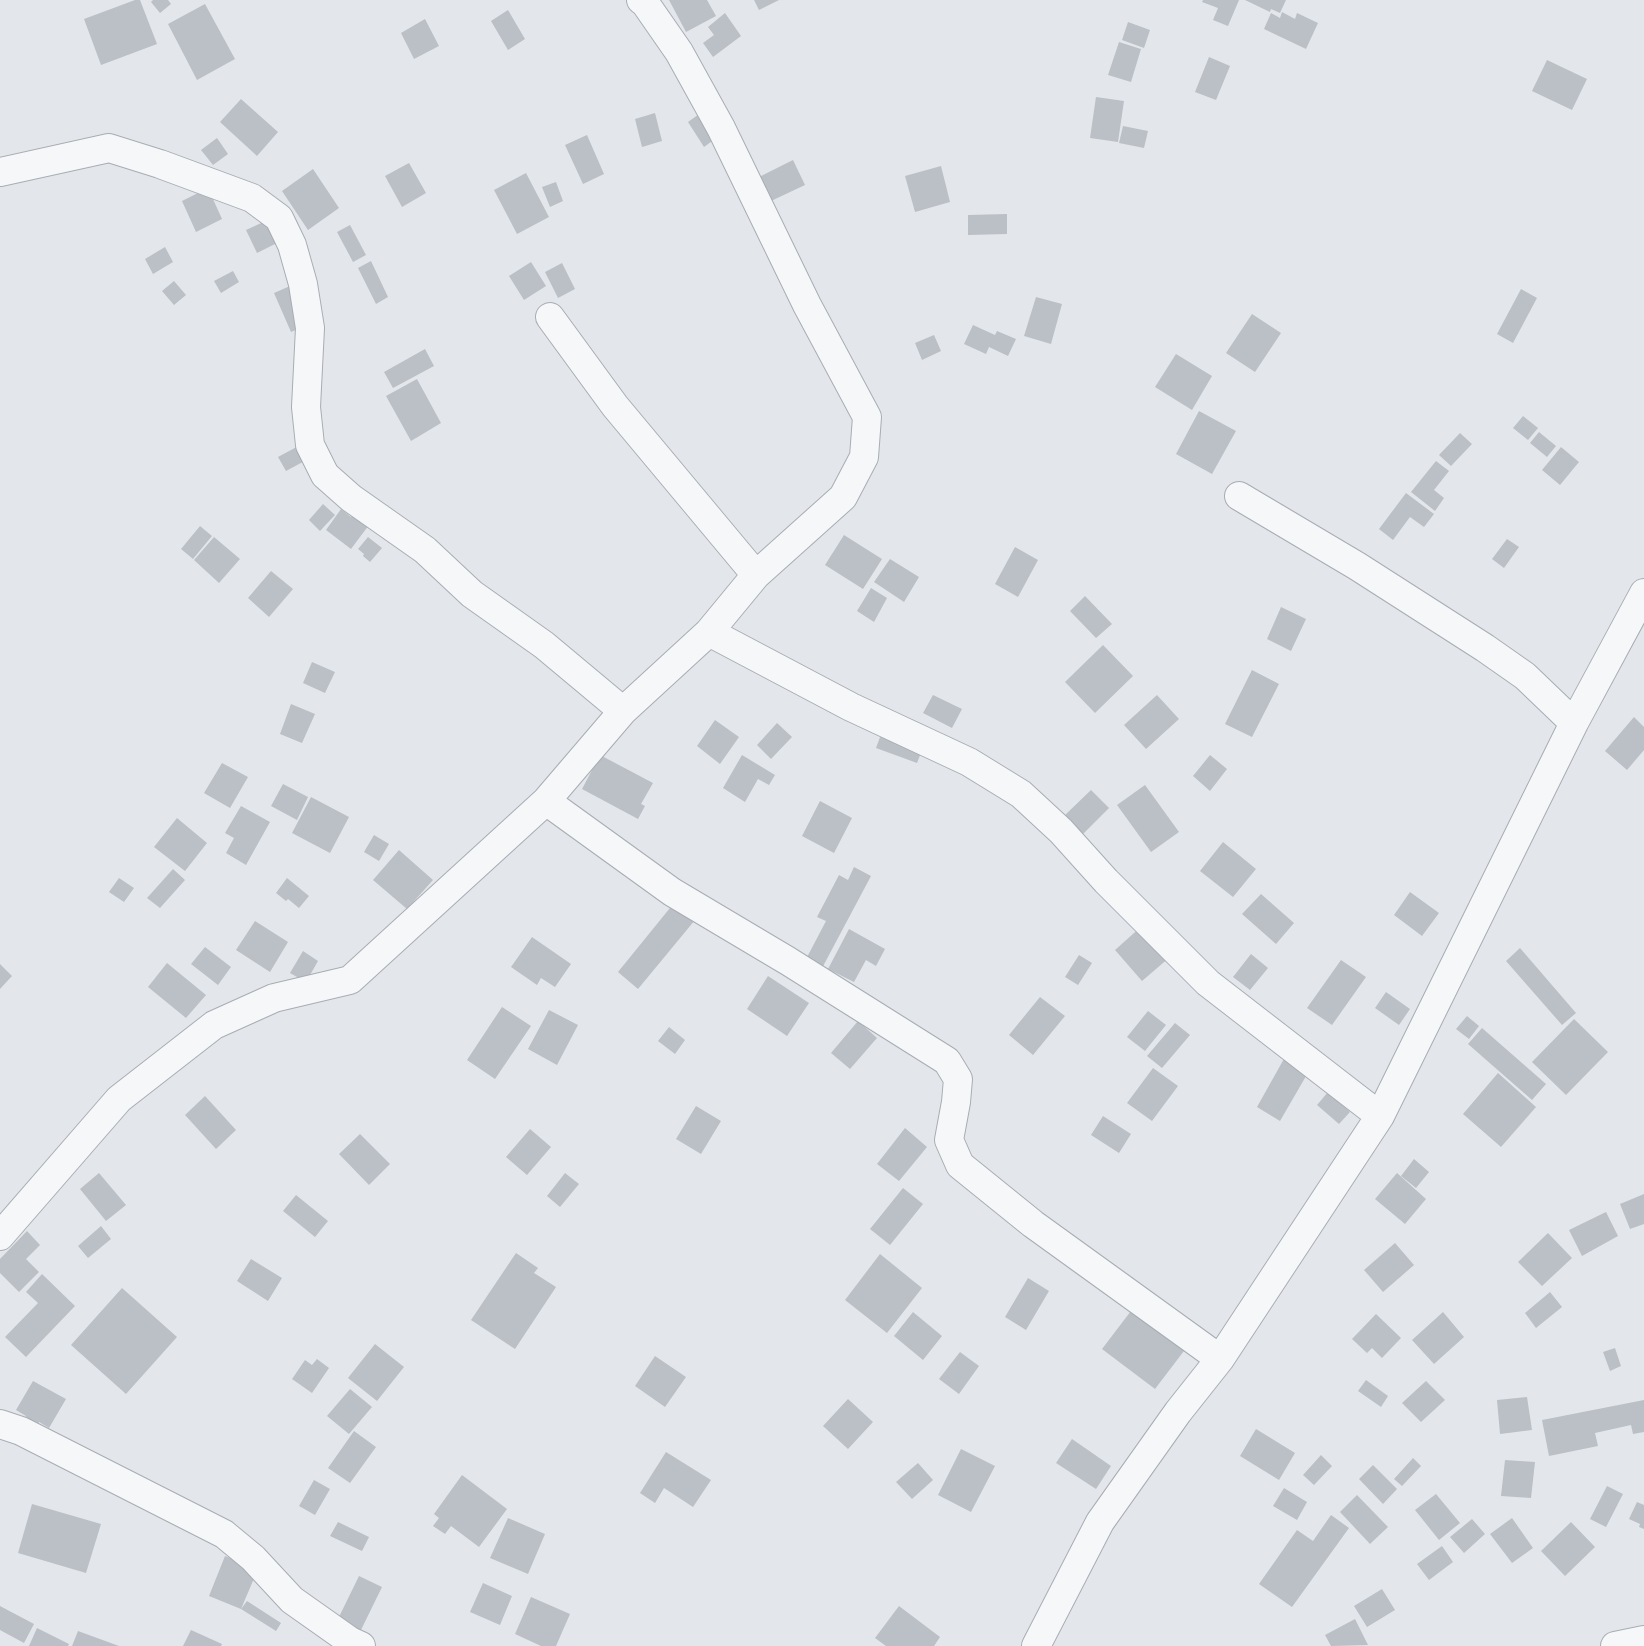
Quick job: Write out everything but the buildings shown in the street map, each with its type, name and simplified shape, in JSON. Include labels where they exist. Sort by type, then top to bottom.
[{"type":"street","points":[[0,1236],[120,1100],[214,1025],[274,998],[350,980],[546,801],[623,711],[709,632],[756,575],[843,497],[864,457],[868,417],[807,305],[721,128],[679,52],[641,0]]},
{"type":"street","points":[[0,172],[109,148],[160,164],[252,198],[279,218],[292,245],[303,284],[310,328],[306,407],[310,445],[325,475],[351,498],[425,550],[472,594],[544,645],[623,711]]},
{"type":"street","points":[[550,317],[615,406],[756,575]]},
{"type":"street","points":[[1239,496],[1373,576],[1485,648],[1525,676],[1574,723]]},
{"type":"street","points":[[1036,1646],[1100,1522],[1178,1412],[1220,1359],[1380,1116],[1574,723],[1644,592]]},
{"type":"street","points":[[709,632],[851,706],[968,762],[1021,794],[1061,831],[1106,881],[1208,983],[1380,1116]]},
{"type":"street","points":[[546,801],[672,892],[788,961],[948,1061],[958,1079],[949,1140],[960,1165],[1033,1224],[1220,1359]]},
{"type":"street","points":[[0,1424],[21,1431],[224,1534],[253,1558],[292,1600],[350,1641],[361,1646]]},
{"type":"street","points":[[1615,1646],[1644,1640]]}]
